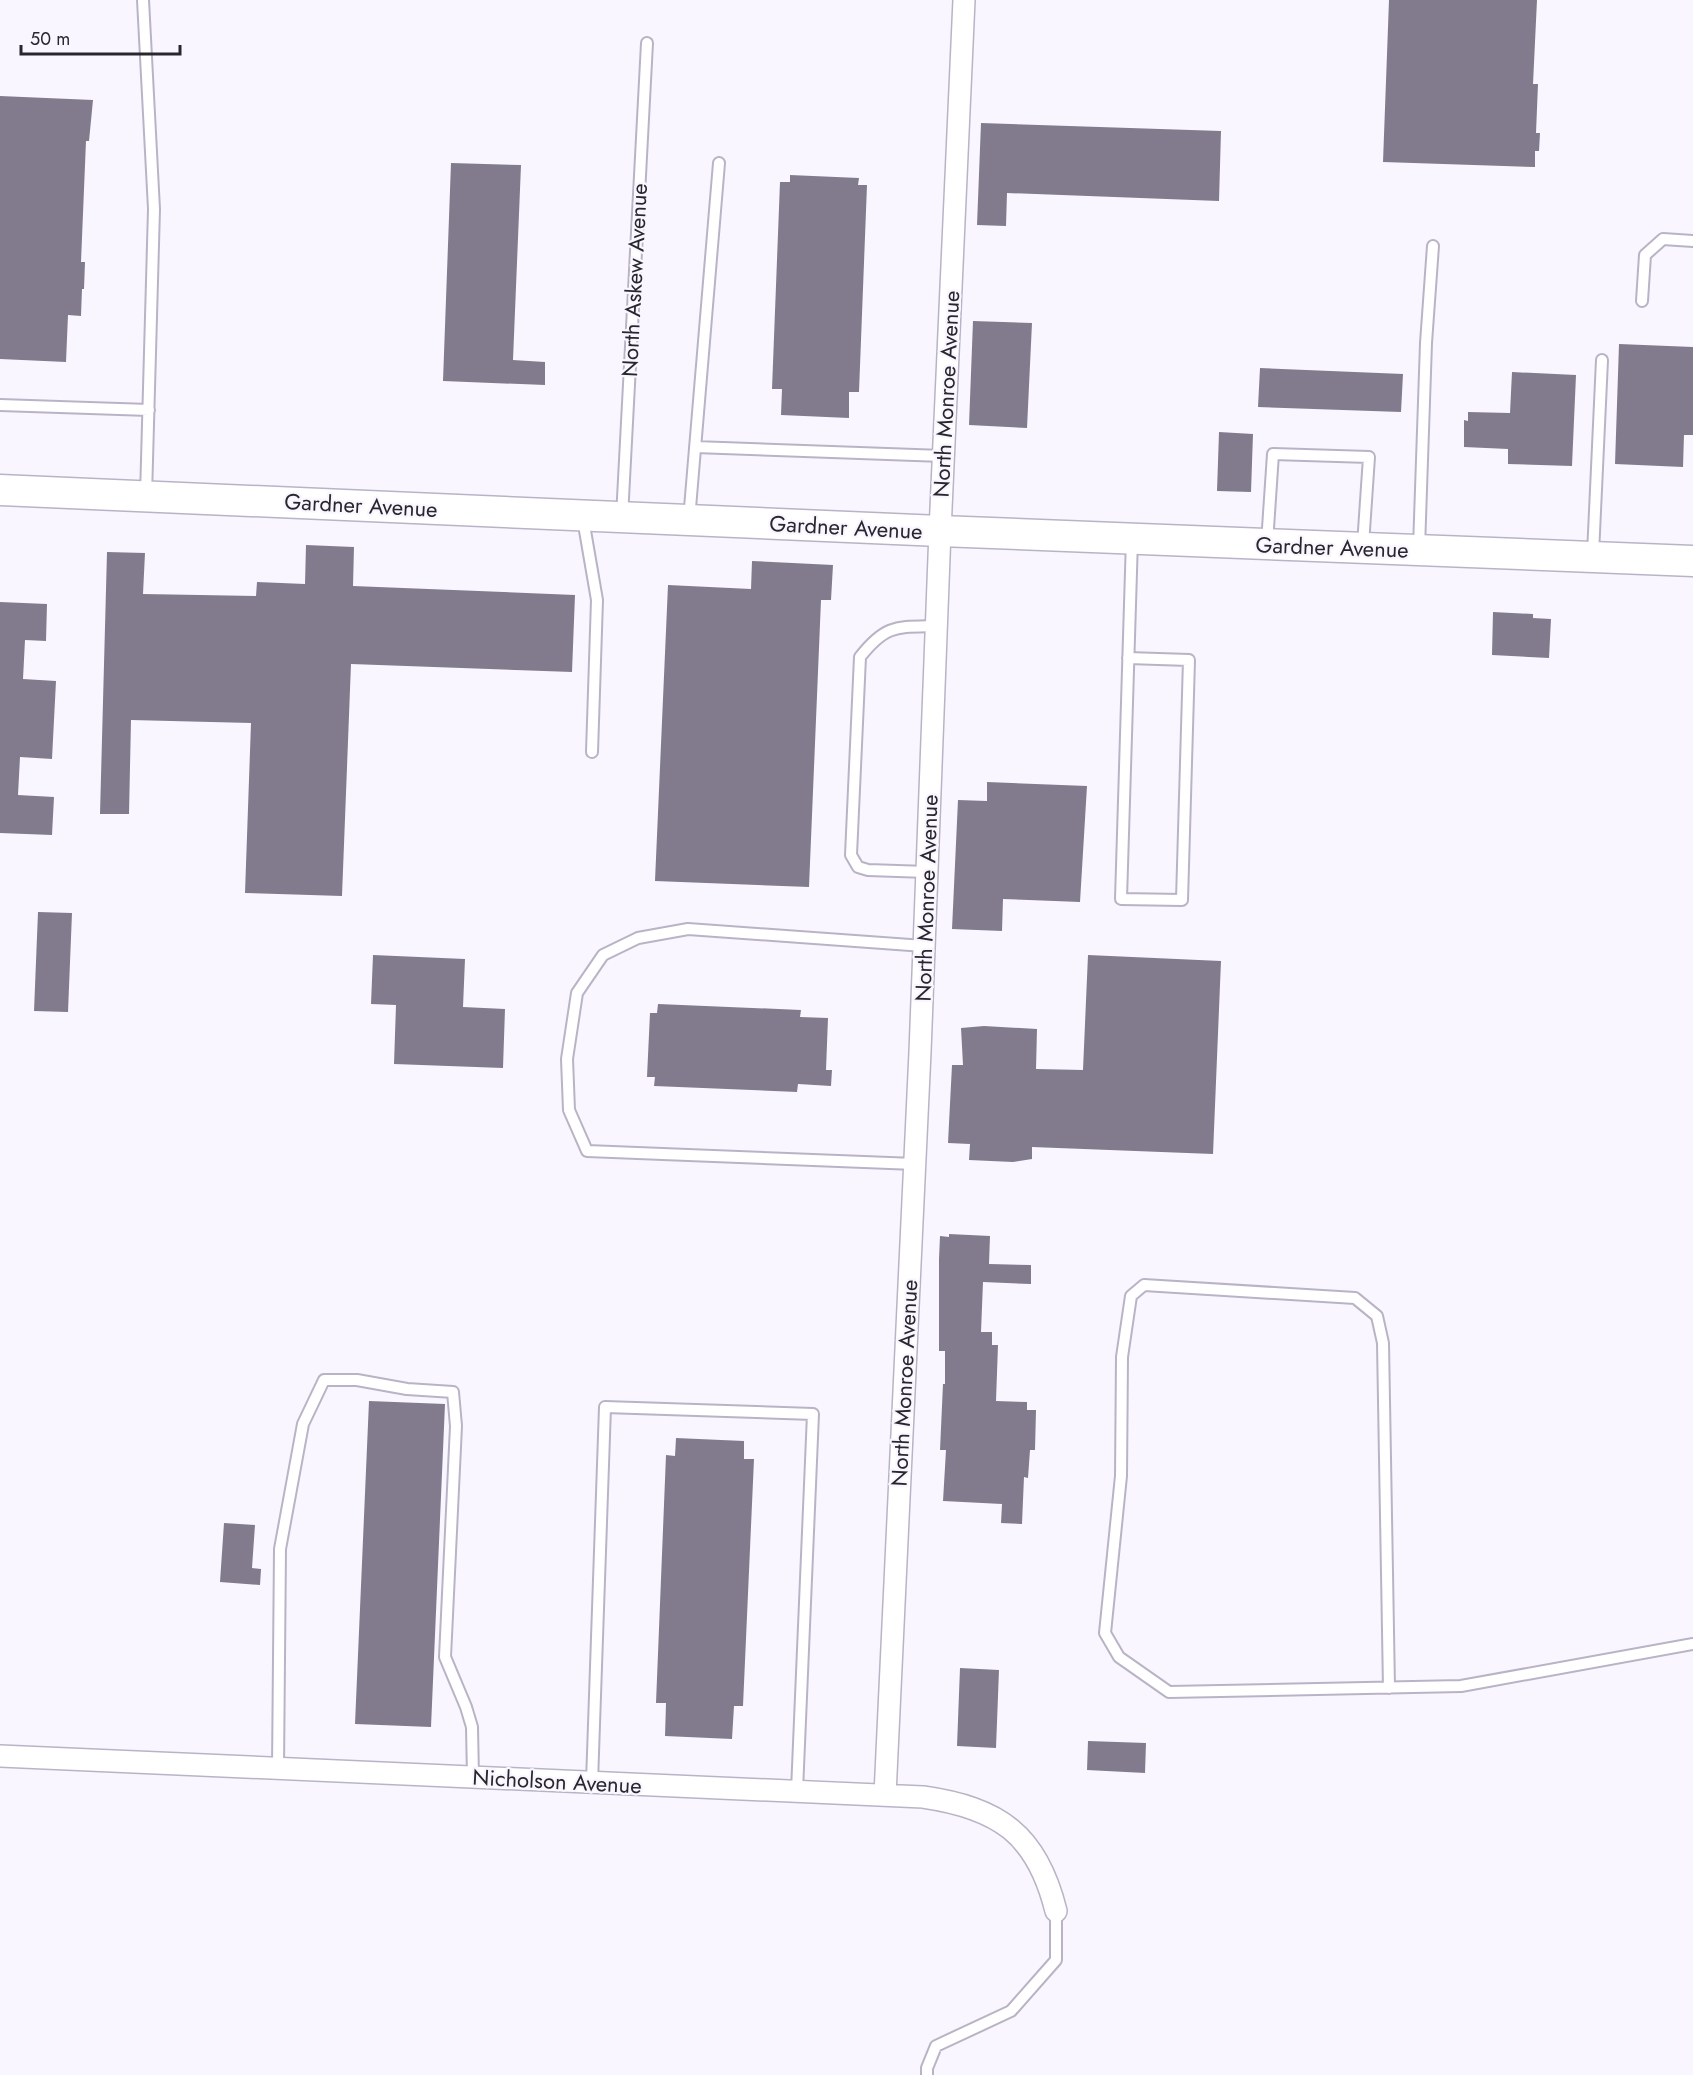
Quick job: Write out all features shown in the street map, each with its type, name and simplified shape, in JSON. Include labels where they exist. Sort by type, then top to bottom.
[{"type":"street","name":"North Monroe Avenue","points":[[885,1795],[915,1164],[943,456],[964,0]]},
{"type":"street","name":"Gardner Avenue","points":[[0,490],[1693,561]]},
{"type":"street","name":"Nicholson Avenue","points":[[0,1756],[885,1795],[944,1800],[1002,1821],[1017,1833],[1040,1865],[1053,1896],[1056,1911]]},
{"type":"lane","points":[[142,0],[154,209],[146,496]]},
{"type":"lane","name":"North Askew Avenue","points":[[622,517],[647,44]]},
{"type":"lane","points":[[689,520],[719,163]]},
{"type":"lane","points":[[1642,301],[1645,255],[1663,239],[1693,241]]},
{"type":"lane","points":[[1419,550],[1426,343],[1433,246]]},
{"type":"lane","points":[[1593,557],[1602,360]]},
{"type":"lane","points":[[0,405],[149,410]]},
{"type":"lane","points":[[695,447],[943,456]]},
{"type":"lane","points":[[1267,544],[1273,454],[1369,457],[1363,548]]},
{"type":"lane","points":[[583,515],[597,600],[592,752]]},
{"type":"lane","points":[[1128,658],[1189,660],[1182,900],[1121,898],[1128,658],[1132,539]]},
{"type":"lane","points":[[927,872],[868,870],[858,867],[851,855],[860,657],[874,639],[898,627],[936,626]]},
{"type":"lane","points":[[915,1164],[587,1151],[569,1110],[567,1059],[577,993],[603,955],[638,938],[688,929],[924,946]]},
{"type":"lane","points":[[1389,1688],[1383,1343],[1377,1316],[1355,1298],[1144,1285],[1131,1296],[1122,1357],[1121,1476],[1105,1633],[1119,1657],[1170,1692],[1389,1688],[1461,1686],[1693,1644]]},
{"type":"lane","points":[[278,1768],[280,1549],[303,1424],[324,1380],[357,1380],[407,1389],[453,1392],[456,1426],[445,1657],[472,1727],[473,1777]]},
{"type":"lane","points":[[592,1782],[604,1407],[813,1414],[797,1791]]},
{"type":"lane","points":[[927,2075],[927,2068],[936,2046],[1011,2010],[1056,1960],[1056,1911]]},
{"type":"building","points":[[1389,0],[1537,0],[1533,84],[1538,84],[1536,133],[1540,133],[1539,151],[1535,151],[1535,167],[1383,162]]},
{"type":"building","points":[[0,96],[93,100],[89,141],[86,141],[81,262],[85,262],[84,289],[82,289],[81,316],[68,315],[66,362],[0,359]]},
{"type":"building","points":[[981,123],[1221,131],[1219,201],[1007,193],[1006,226],[977,225]]},
{"type":"building","points":[[451,163],[521,165],[513,360],[545,362],[545,385],[443,381]]},
{"type":"building","points":[[790,175],[859,178],[858,185],[867,185],[859,392],[849,392],[849,418],[781,415],[782,389],[772,389],[780,182],[790,182]]},
{"type":"building","points":[[973,321],[1032,323],[1027,428],[969,425]]},
{"type":"building","points":[[1619,344],[1693,347],[1693,435],[1684,435],[1683,467],[1615,464]]},
{"type":"building","points":[[1260,368],[1403,374],[1401,412],[1258,407]]},
{"type":"building","points":[[1512,372],[1576,375],[1572,466],[1508,464],[1508,449],[1464,447],[1464,420],[1468,421],[1468,412],[1510,413]]},
{"type":"building","points":[[1219,432],[1253,434],[1251,492],[1217,491]]},
{"type":"building","points":[[306,545],[354,547],[353,586],[575,595],[572,672],[351,664],[342,896],[245,893],[251,723],[131,720],[129,814],[100,814],[107,552],[145,553],[143,594],[256,596],[257,582],[305,584]]},
{"type":"building","points":[[752,561],[833,565],[831,600],[821,600],[809,887],[655,881],[668,585],[751,589]]},
{"type":"building","points":[[0,602],[47,604],[46,641],[25,640],[23,679],[56,681],[52,759],[20,757],[18,795],[54,797],[52,835],[0,833]]},
{"type":"building","points":[[1493,612],[1533,614],[1533,618],[1551,619],[1549,658],[1492,655]]},
{"type":"building","points":[[987,782],[1087,786],[1080,902],[1003,899],[1002,931],[952,929],[958,800],[987,801]]},
{"type":"building","points":[[38,912],[72,913],[68,1012],[34,1011]]},
{"type":"building","points":[[373,955],[465,959],[463,1007],[505,1009],[503,1068],[394,1064],[396,1005],[371,1004]]},
{"type":"building","points":[[1088,955],[1221,961],[1213,1154],[1032,1147],[1032,1159],[1013,1162],[969,1160],[970,1144],[948,1143],[952,1065],[963,1065],[961,1028],[984,1026],[1037,1029],[1036,1069],[1083,1070]]},
{"type":"building","points":[[658,1004],[801,1010],[800,1017],[828,1018],[826,1070],[832,1070],[831,1086],[798,1084],[797,1092],[654,1086],[655,1077],[647,1077],[650,1013],[657,1013]]},
{"type":"building","points":[[949,1234],[990,1236],[989,1264],[1031,1265],[1031,1284],[983,1282],[981,1332],[992,1332],[992,1345],[998,1345],[996,1401],[1027,1402],[1027,1410],[1036,1410],[1035,1450],[1030,1450],[1028,1478],[1024,1477],[1022,1524],[1001,1523],[1002,1504],[943,1501],[946,1450],[940,1450],[945,1351],[939,1351],[939,1259],[940,1236],[949,1237]]},
{"type":"building","points":[[369,1401],[445,1404],[431,1727],[355,1724]]},
{"type":"building","points":[[676,1438],[744,1441],[744,1459],[754,1459],[743,1706],[734,1706],[732,1739],[665,1736],[666,1703],[656,1703],[666,1455],[675,1456]]},
{"type":"building","points":[[224,1523],[255,1525],[252,1568],[261,1569],[260,1585],[220,1582]]},
{"type":"building","points":[[960,1668],[999,1670],[996,1748],[957,1746]]},
{"type":"building","points":[[1088,1741],[1146,1743],[1145,1773],[1087,1770]]}]
